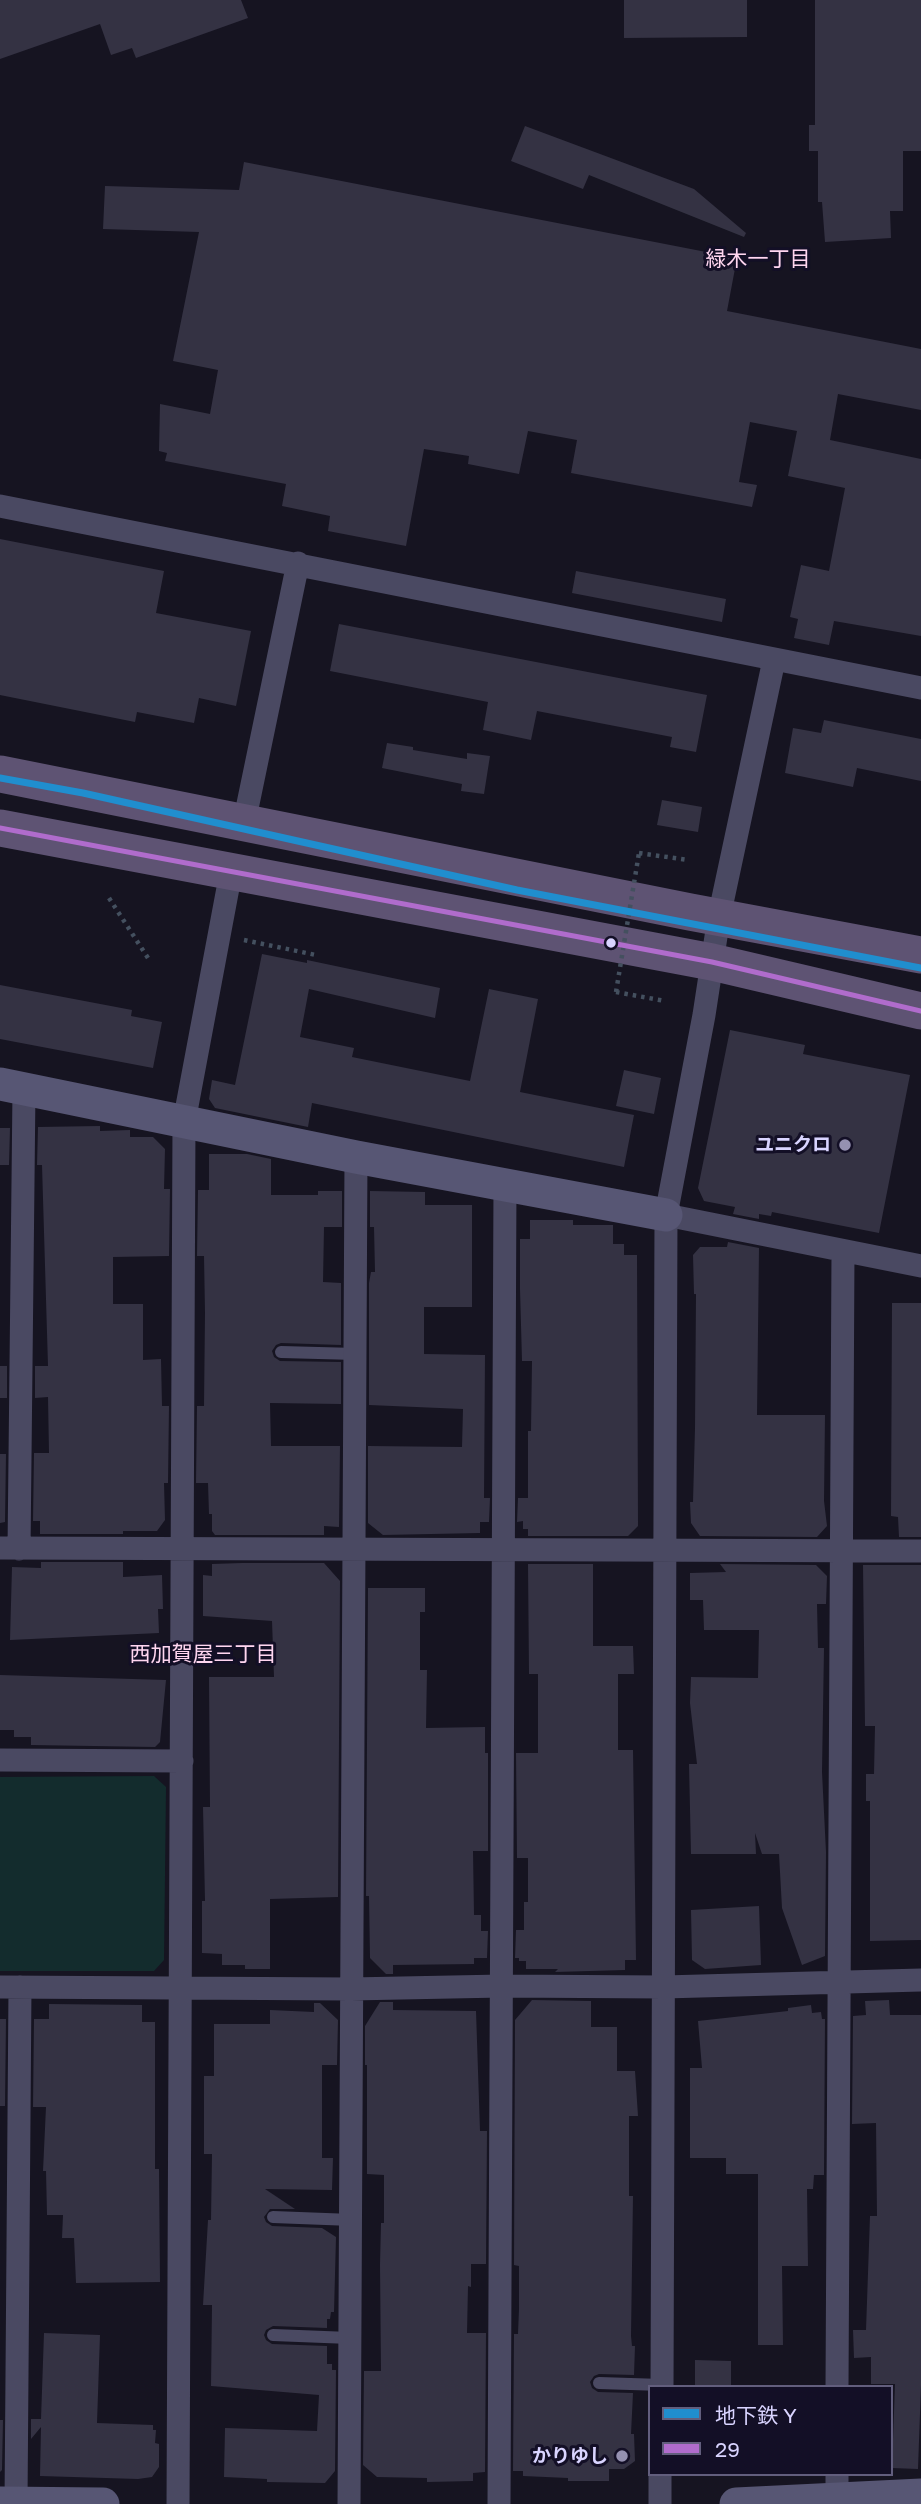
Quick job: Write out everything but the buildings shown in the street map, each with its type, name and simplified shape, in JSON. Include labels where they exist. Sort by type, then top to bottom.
[{"type":"main road","points":[[0,774],[921,955]]},
{"type":"main road","points":[[0,828],[712,962],[921,1011]]},
{"type":"street","points":[[0,506],[921,688]]},
{"type":"street","points":[[244,824],[298,564]]},
{"type":"street","points":[[662,2385],[666,1215],[719,917],[774,660]]},
{"type":"street","points":[[178,2504],[184,1122],[231,872]]},
{"type":"street","points":[[921,1266],[356,1157],[12,1087],[10,1548],[921,1551]]},
{"type":"street","points":[[349,2504],[356,1157]]},
{"type":"street","points":[[499,2504],[505,1185]]},
{"type":"street","points":[[837,2385],[843,1251]]},
{"type":"street","points":[[0,1760],[183,1761]]},
{"type":"street","points":[[103,2504],[8,2503],[10,1987],[664,1987],[921,1980]]},
{"type":"street","points":[[660,2476],[660,2504]]},
{"type":"street","points":[[736,2504],[837,2492],[921,2495]]},
{"type":"lane","points":[[281,1352],[356,1354]]},
{"type":"lane","points":[[273,2217],[352,2220]]},
{"type":"lane","points":[[273,2335],[350,2338]]},
{"type":"lane","points":[[599,2384],[648,2386]]},
{"type":"path","points":[[666,1001],[617,992],[639,853],[688,860]]},
{"type":"path","points":[[109,898],[148,958]]},
{"type":"path","points":[[234,938],[316,956]]},
{"type":"green space","points":[[154,1776],[166,1787],[164,1960],[154,1971],[0,1971],[0,1777]]},
{"type":"metro line","name":"Y","points":[[0,778],[83,793],[517,890],[921,968]]},
{"type":"transit line","name":"29","points":[[0,828],[712,962],[921,1011]]},
{"type":"place","name":"ユニクロ","points":[[845,1145]]},
{"type":"place","name":"かりゆし","points":[[622,2456]]},
{"type":"district","name":"緑木一丁目","points":[[758,259]]},
{"type":"district","name":"西加賀屋三丁目","points":[[203,1654]]}]
